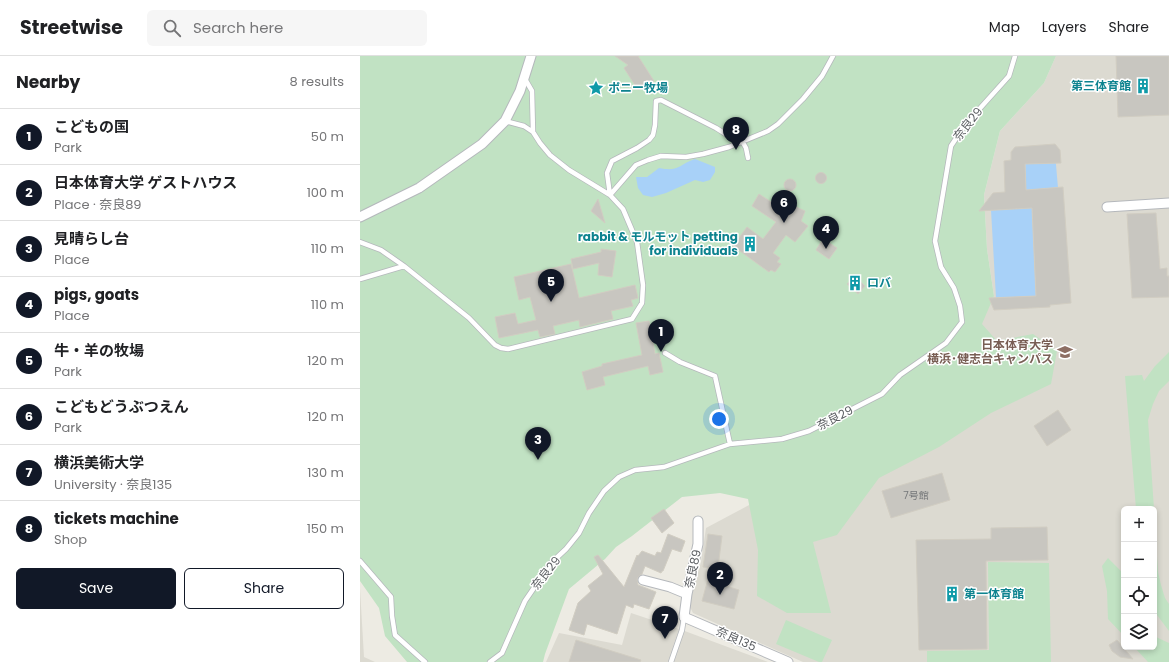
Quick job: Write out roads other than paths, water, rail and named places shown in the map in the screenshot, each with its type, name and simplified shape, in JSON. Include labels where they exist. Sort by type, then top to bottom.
[{"type":"street","points":[[360,217],[419,188],[482,144],[506,121],[520,91],[531,56]]},
{"type":"street","points":[[1107,207],[1169,203]]},
{"type":"street","name":"奈良89","points":[[684,616],[687,594],[698,544],[698,521]]},
{"type":"street","points":[[643,580],[670,587],[687,594]]},
{"type":"street","name":"奈良135","points":[[684,616],[788,662]]},
{"type":"lane","points":[[610,195],[636,165],[648,160],[661,156],[686,158],[703,154],[729,147],[768,131],[778,124],[803,99],[822,76],[833,56]]},
{"type":"lane","name":"奈良29","points":[[490,662],[502,653],[524,601],[551,563],[566,549],[579,533],[589,513],[604,492],[619,477],[635,470],[664,468],[730,444],[782,439],[809,431],[882,394],[900,375],[946,342],[962,322],[960,306],[954,288],[942,267],[935,241],[951,146],[965,125],[1008,76],[1015,56]]},
{"type":"lane","points":[[524,78],[532,91],[533,132]]},
{"type":"lane","points":[[610,195],[607,173],[612,161],[643,144],[653,135],[656,100],[661,100],[716,128],[732,138],[742,141],[746,148],[748,158]]},
{"type":"lane","points":[[360,242],[381,250],[404,266],[469,318],[487,338],[501,348],[508,349],[632,319],[642,303],[643,284],[637,242],[623,209],[610,195],[598,189],[562,165],[550,155],[533,132],[524,126],[506,121]]},
{"type":"lane","points":[[360,279],[404,266]]},
{"type":"lane","points":[[665,353],[680,362],[715,376],[730,444]]},
{"type":"lane","points":[[360,561],[391,597],[395,634],[425,662]]},
{"type":"lane","points":[[671,662],[682,630],[684,616]]},
{"type":"water","points":[[1055,153],[1058,188],[1026,190],[1025,155]]},
{"type":"water","points":[[695,159],[715,167],[715,172],[710,180],[703,182],[695,180],[666,193],[652,197],[643,195],[638,188],[636,177],[647,177],[659,168],[675,168]]},
{"type":"water","points":[[1032,208],[1036,296],[996,298],[991,210]]},
{"type":"place","name":"第三体育館","points":[[1143,86]]},
{"type":"place","name":"ポニー牧場","points":[[596,88]]},
{"type":"place","name":"tickets machine","points":[[736,150]]},
{"type":"place","name":"こどもどうぶつえん","points":[[784,223]]},
{"type":"place","name":"rabbit & モルモット petting for individuals","points":[[750,244]]},
{"type":"place","name":"pigs, goats","points":[[826,249]]},
{"type":"place","name":"ロバ","points":[[855,283]]},
{"type":"place","name":"牛・羊の牧場","points":[[551,302]]},
{"type":"place","name":"こどもの国","points":[[661,352]]},
{"type":"place","name":"日本体育大学 横浜･健志台キャンパス","points":[[1065,352]]},
{"type":"place","name":"見晴らし台","points":[[538,460]]},
{"type":"place","name":"第一体育館","points":[[952,594]]},
{"type":"place","name":"日本体育大学 ゲストハウス","points":[[720,595]]},
{"type":"place","name":"横浜美術大学","points":[[665,639]]}]
